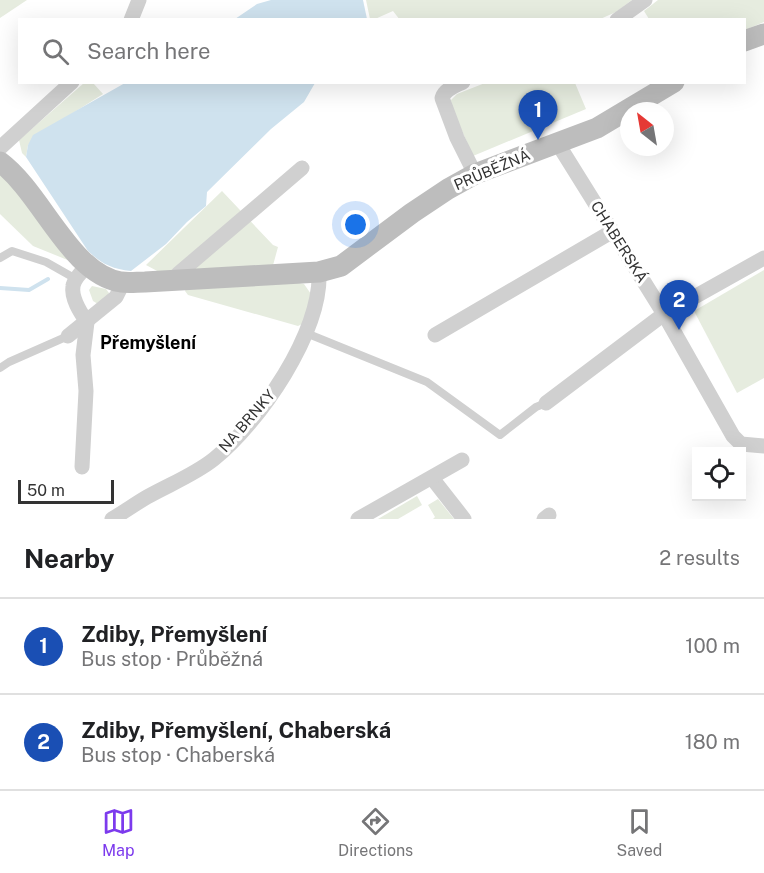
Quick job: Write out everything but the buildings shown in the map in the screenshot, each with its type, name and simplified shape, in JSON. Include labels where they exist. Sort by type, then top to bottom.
[{"type":"street","points":[[132,18],[139,0]]},
{"type":"street","points":[[620,18],[645,0]]},
{"type":"street","points":[[746,40],[764,34]]},
{"type":"street","points":[[0,148],[70,84]]},
{"type":"street","points":[[458,84],[451,87],[442,98],[457,138],[475,174]]},
{"type":"street","name":"PRŮBĚŽNÁ","points":[[121,282],[178,281],[319,272],[341,266],[412,213],[475,174],[597,128],[671,84]]},
{"type":"street","name":"CHABERSKÁ","points":[[558,144],[664,314],[733,436],[741,444],[764,446]]},
{"type":"street","points":[[0,162],[24,184],[81,273],[121,282],[116,297],[68,336]]},
{"type":"street","points":[[178,281],[178,274],[302,168]]},
{"type":"street","points":[[435,335],[613,231]]},
{"type":"street","points":[[546,403],[664,314],[764,258]]},
{"type":"street","name":"NA BRNKY","points":[[112,519],[193,474],[234,442],[284,377],[306,333],[320,287],[319,272]]},
{"type":"street","points":[[81,273],[73,286],[78,309],[87,322],[83,355],[86,391],[82,467]]},
{"type":"street","points":[[358,519],[462,460]]},
{"type":"street","points":[[432,478],[464,519]]},
{"type":"lane","points":[[0,258],[12,251],[81,273]]},
{"type":"lane","points":[[306,333],[428,382],[500,435],[536,407],[546,403]]},
{"type":"lane","points":[[0,368],[68,336]]},
{"type":"shaded area","points":[[0,0],[27,0],[0,18]]},
{"type":"shaded area","points":[[366,0],[632,0],[616,12],[602,18],[398,18],[393,11],[377,18],[370,18]]},
{"type":"shaded area","points":[[658,0],[764,0],[764,22],[746,30],[746,18],[648,18],[644,11]]},
{"type":"shaded area","points":[[83,84],[94,84],[103,94],[28,145],[26,157],[22,153],[19,140]]},
{"type":"shaded area","points":[[482,84],[575,84],[586,109],[473,156],[452,108],[451,100],[457,94]]},
{"type":"shaded area","points":[[0,171],[70,261],[33,246],[0,214]]},
{"type":"shaded area","points":[[222,191],[273,245],[278,247],[272,269],[294,282],[304,284],[311,294],[304,323],[298,326],[188,295],[185,291],[187,287],[146,265]]},
{"type":"shaded area","points":[[764,270],[764,378],[737,393],[694,311]]},
{"type":"shaded area","points":[[92,286],[106,289],[109,293],[107,298],[98,304],[93,301],[89,290]]},
{"type":"shaded area","points":[[417,496],[422,505],[398,519],[378,519]]},
{"type":"shaded area","points":[[438,499],[454,519],[433,519],[435,517],[428,505]]},
{"type":"water","points":[[271,0],[363,0],[367,18],[236,18],[257,4]]},
{"type":"water","points":[[123,84],[314,84],[304,102],[271,129],[207,192],[206,206],[166,244],[131,271],[108,265],[88,251],[26,157],[33,135]]},
{"type":"waterway","points":[[0,288],[29,290],[48,279]]},
{"type":"place","name":"Zdiby, Přemyšlení","points":[[538,140]]},
{"type":"place","name":"Zdiby, Přemyšlení, Chaberská","points":[[679,330]]},
{"type":"district","name":"Přemyšlení","points":[[148,343]]}]
